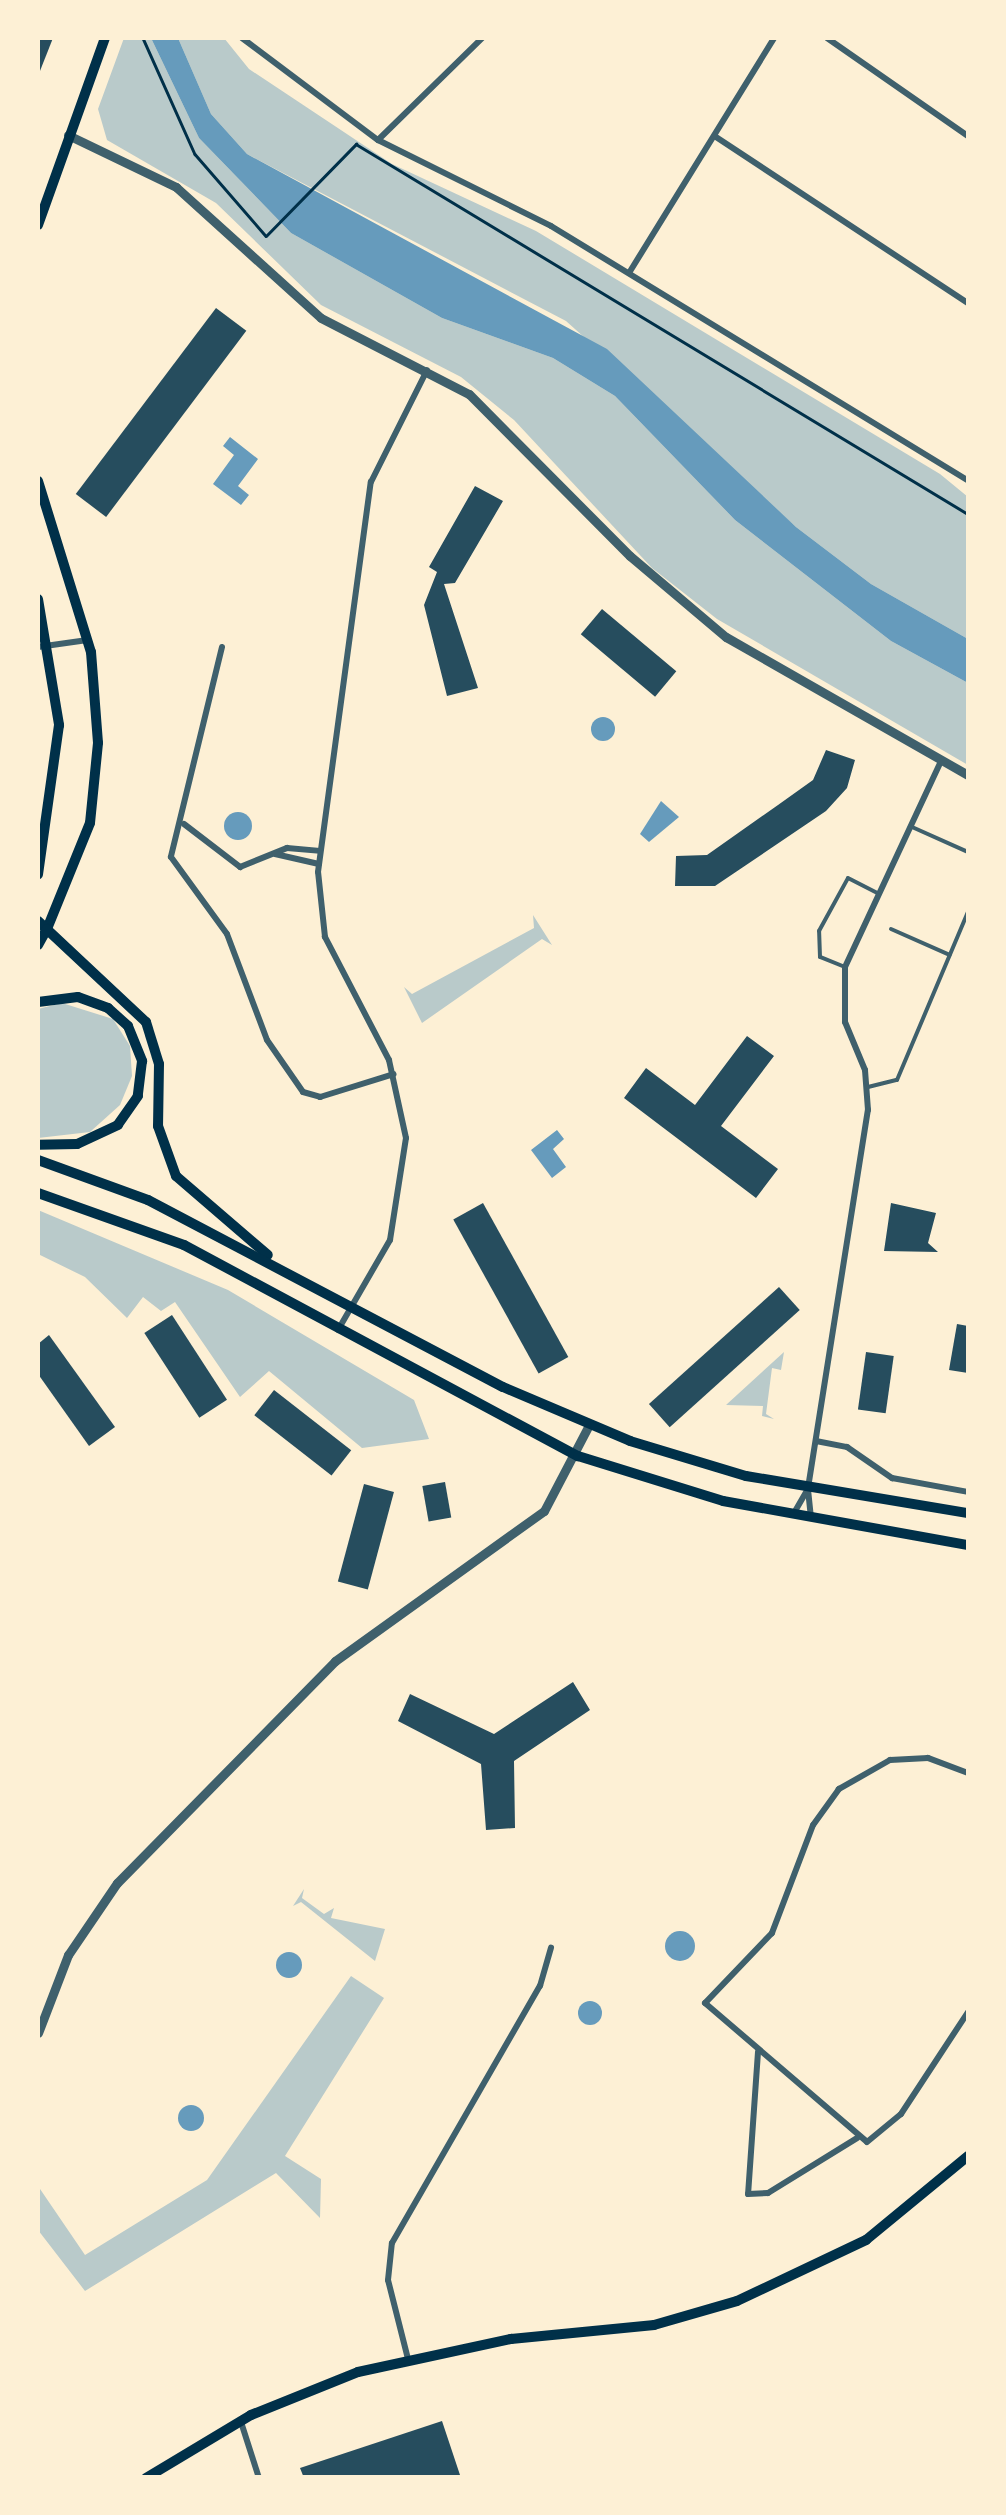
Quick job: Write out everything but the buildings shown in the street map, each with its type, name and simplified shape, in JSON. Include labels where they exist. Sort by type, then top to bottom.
[{"type":"main road","points":[[38,225],[105,38]]},
{"type":"main road","points":[[38,481],[88,640],[98,743],[90,823],[42,925],[38,945]]},
{"type":"main road","points":[[38,599],[51,646],[59,751],[38,875]]},
{"type":"main road","points":[[42,925],[152,1033],[158,1126],[176,1176],[288,1272]]},
{"type":"main road","points":[[38,1002],[78,997],[108,1008],[128,1026],[142,1061],[138,1096],[118,1125],[77,1144],[38,1145]]},
{"type":"main road","points":[[38,1160],[148,1200],[588,1425],[808,1488],[968,1513]]},
{"type":"main road","points":[[38,1194],[184,1245],[338,1331],[578,1456],[793,1516],[968,1545]]},
{"type":"main road","points":[[146,2478],[241,2420],[408,2359],[654,2324],[737,2302],[866,2240],[968,2156]]},
{"type":"street","points":[[242,38],[378,140],[629,274],[968,481]]},
{"type":"street","points":[[378,140],[482,38]]},
{"type":"street","points":[[629,274],[774,38]]},
{"type":"street","points":[[827,38],[968,136]]},
{"type":"street","points":[[68,135],[176,187],[321,318],[428,368],[502,421],[697,615],[968,775]]},
{"type":"street","points":[[716,137],[968,303]]},
{"type":"street","points":[[338,1331],[390,1240],[402,1190],[394,1074],[335,965],[318,907],[318,864],[372,482],[428,368]]},
{"type":"street","points":[[38,647],[88,640]]},
{"type":"street","points":[[222,647],[184,824],[171,858],[227,934],[293,1082],[320,1097],[394,1074]]},
{"type":"street","points":[[811,1519],[808,1488],[868,1087],[844,1022],[845,968],[941,761]]},
{"type":"street","points":[[184,824],[203,830],[231,864],[252,866],[274,853],[320,850]]},
{"type":"street","points":[[274,853],[318,864]]},
{"type":"street","points":[[38,2034],[87,1923],[144,1854],[345,1652],[544,1512],[578,1456],[588,1425]]},
{"type":"street","points":[[816,1441],[846,1447],[892,1478],[968,1492]]},
{"type":"street","points":[[793,1516],[808,1488]]},
{"type":"street","points":[[857,2138],[704,2003],[772,1933],[813,1825],[839,1790],[890,1760],[928,1758],[968,1773]]},
{"type":"street","points":[[408,2359],[389,2251],[540,1986],[551,1948]]},
{"type":"street","points":[[758,2050],[748,2194],[768,2193],[857,2138],[876,2139],[901,2114],[968,2012]]},
{"type":"street","points":[[241,2420],[259,2478]]},
{"type":"lane","points":[[912,828],[968,852]]},
{"type":"lane","points":[[845,968],[820,957],[819,931],[848,878],[879,893]]},
{"type":"lane","points":[[868,1087],[897,1080],[968,912]]},
{"type":"lane","points":[[890,929],[950,955]]},
{"type":"path","points":[[144,38],[210,177],[270,233],[352,148],[533,243],[968,514]]},
{"type":"shaded area","points":[[124,38],[151,38],[199,138],[291,233],[442,318],[553,358],[615,396],[735,520],[891,641],[968,683],[968,765],[717,619],[652,568],[514,420],[461,377],[321,305],[216,203],[107,140],[98,109]]},
{"type":"shaded area","points":[[178,38],[224,38],[249,69],[392,164],[536,231],[940,474],[968,497],[968,639],[871,584],[796,527],[566,321],[247,154],[211,114]]},
{"type":"shaded area","points":[[533,915],[552,945],[542,939],[422,1023],[404,987],[412,994],[534,928]]},
{"type":"shaded area","points":[[62,1003],[113,1019],[130,1046],[132,1076],[120,1105],[90,1132],[38,1138],[38,1009]]},
{"type":"shaded area","points":[[38,1210],[228,1290],[414,1400],[429,1439],[362,1448],[269,1371],[240,1397],[175,1302],[161,1311],[143,1297],[127,1318],[85,1277],[38,1254]]},
{"type":"shaded area","points":[[784,1352],[781,1370],[772,1368],[766,1414],[774,1419],[762,1416],[763,1406],[726,1405]]},
{"type":"shaded area","points":[[304,1889],[302,1898],[324,1914],[334,1908],[331,1918],[385,1929],[375,1961],[301,1902],[293,1906]]},
{"type":"shaded area","points":[[351,1976],[384,1998],[285,2156],[321,2179],[320,2218],[276,2173],[85,2291],[38,2230],[38,2186],[85,2255],[207,2180]]},
{"type":"water","points":[[151,38],[178,38],[211,114],[247,154],[607,349],[796,527],[871,584],[968,639],[968,683],[891,641],[735,520],[615,396],[553,358],[442,318],[291,233],[199,138]]},
{"type":"water","points":[[230,437],[258,459],[238,486],[249,495],[241,505],[213,484],[234,455],[223,446]]},
{"type":"water","points":[[603,717],[615,729],[603,741],[591,729]]},
{"type":"water","points":[[661,801],[679,817],[649,842],[640,834]]},
{"type":"water","points":[[238,812],[248,816],[252,826],[248,836],[238,840],[228,836],[224,826],[228,816]]},
{"type":"water","points":[[557,1130],[564,1139],[553,1149],[566,1167],[552,1178],[531,1150]]},
{"type":"water","points":[[680,1931],[691,1935],[695,1946],[691,1957],[680,1961],[669,1957],[665,1946],[669,1935]]},
{"type":"water","points":[[289,1952],[298,1956],[302,1965],[298,1974],[289,1978],[280,1974],[276,1965],[280,1956]]},
{"type":"water","points":[[590,2001],[602,2013],[590,2025],[578,2013]]},
{"type":"water","points":[[191,2105],[200,2109],[204,2118],[200,2127],[191,2131],[182,2127],[178,2118],[182,2109]]}]
